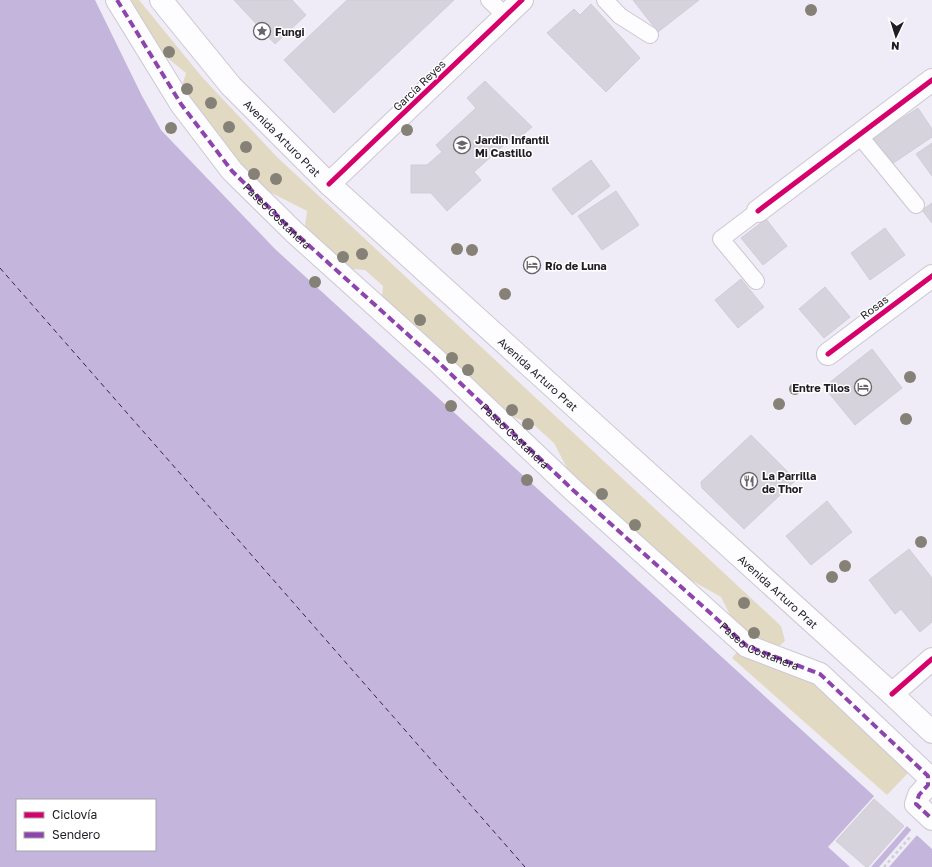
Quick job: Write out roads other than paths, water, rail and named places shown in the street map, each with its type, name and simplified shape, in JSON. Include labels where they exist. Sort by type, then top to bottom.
[{"type":"street","name":"Paseo Costanera","points":[[117,0],[181,104],[232,171],[294,232],[435,359],[573,490],[747,646],[820,674],[928,776],[928,785],[919,794],[916,804],[930,818]]},
{"type":"street","name":"Avenida Arturo Prat","points":[[161,0],[231,86],[329,184],[892,694],[932,732]]},
{"type":"street","name":"García Reyes","points":[[329,184],[522,0]]},
{"type":"street","points":[[758,211],[858,134],[932,80]]},
{"type":"street","name":"Rosas","points":[[828,354],[932,276]]},
{"type":"street","points":[[892,694],[932,659]]},
{"type":"lane","points":[[489,0],[506,16]]},
{"type":"lane","points":[[605,0],[620,16],[650,35]]},
{"type":"lane","points":[[858,134],[916,205]]},
{"type":"lane","points":[[756,281],[721,239],[758,211]]},
{"type":"place","name":"Fungi","points":[[262,31]]},
{"type":"place","name":"Jardin Infantil Mi Castillo","points":[[462,145]]},
{"type":"place","name":"Río de Luna","points":[[532,265]]},
{"type":"place","name":"Entre Tilos","points":[[863,387]]},
{"type":"place","name":"La Parrilla de Thor","points":[[749,481]]}]
